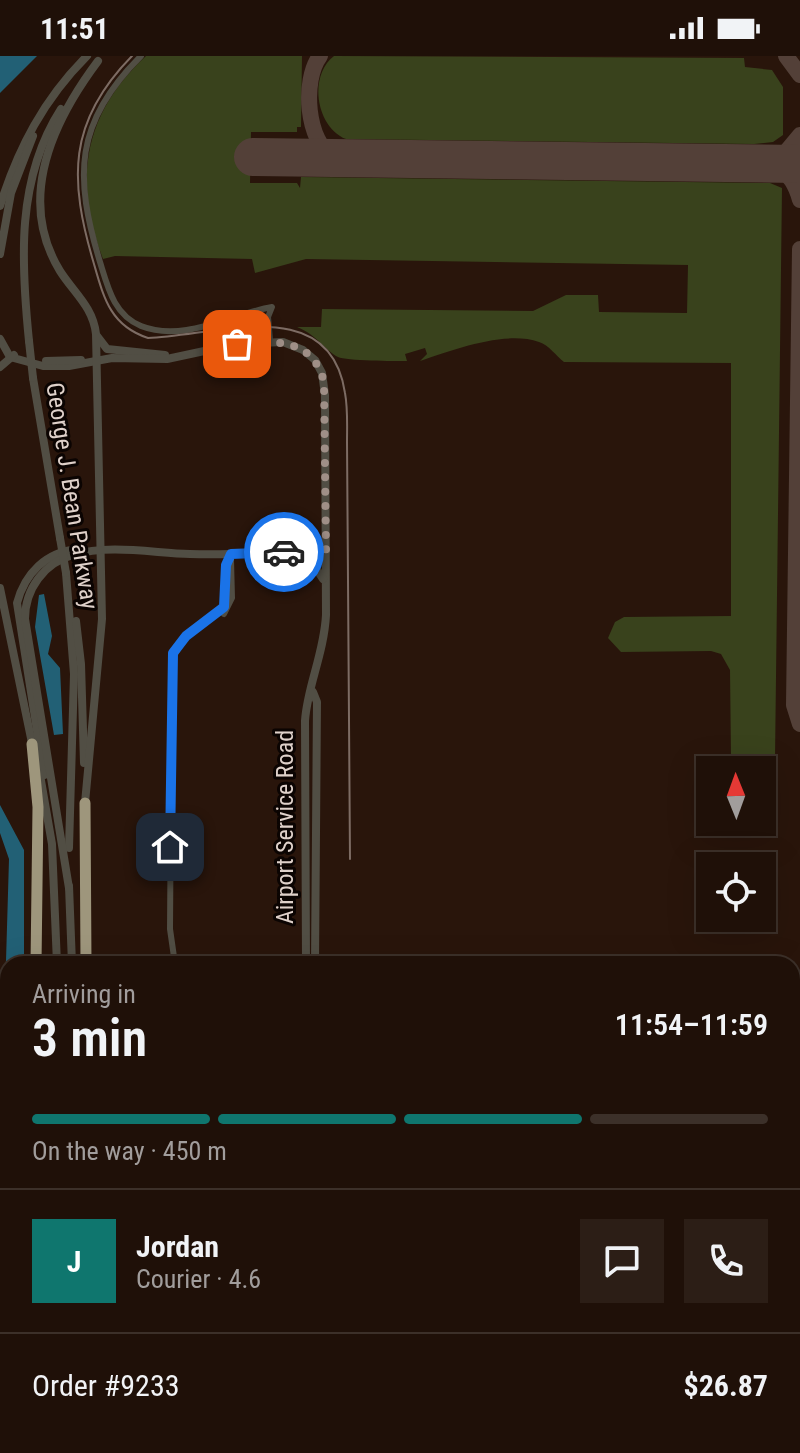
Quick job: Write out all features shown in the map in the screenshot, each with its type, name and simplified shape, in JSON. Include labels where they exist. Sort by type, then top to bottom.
[{"type":"highway","points":[[32,744],[38,807],[36,956]]},
{"type":"highway","points":[[85,803],[86,956]]},
{"type":"highway","points":[[84,893],[92,956]]},
{"type":"street","points":[[0,206],[17,157],[52,95],[87,56]]},
{"type":"street","points":[[0,367],[10,357],[20,355],[43,361],[177,357],[270,340],[268,317],[272,307],[219,324],[156,330],[129,319],[112,298],[87,218],[82,178],[84,155],[88,134],[102,103],[141,56]]},
{"type":"street","points":[[85,803],[101,638],[102,551],[96,334],[92,315],[55,260],[42,225],[40,207],[43,168],[50,144],[69,102],[101,58]]},
{"type":"street","name":"George J. Bean Parkway","points":[[72,956],[69,888],[74,674],[66,573],[33,378],[23,231],[30,182],[54,119],[101,58]]},
{"type":"street","points":[[0,254],[11,193],[52,95]]},
{"type":"street","points":[[96,334],[107,349],[177,357]]},
{"type":"street","points":[[0,339],[10,357]]},
{"type":"street","name":"Airport Service Road","points":[[270,340],[303,350],[322,373],[326,588],[324,638],[313,692],[306,701],[306,956]]},
{"type":"street","points":[[57,956],[49,819],[17,603],[22,586],[32,570],[66,550],[231,557],[326,551]]},
{"type":"street","points":[[69,888],[25,607],[35,583],[50,566],[72,555],[102,551]]},
{"type":"street","points":[[270,554],[312,562],[319,568],[326,588]]},
{"type":"street","points":[[174,956],[170,929],[172,659],[180,642],[228,610],[233,594],[231,557]]},
{"type":"street","points":[[66,573],[81,664],[85,803]]},
{"type":"street","points":[[0,588],[49,819]]},
{"type":"street","name":"Airport Service Road","points":[[313,692],[317,702],[315,956]]},
{"type":"green space","points":[[146,56],[302,56],[301,127],[297,127],[297,132],[251,132],[250,183],[297,183],[300,188],[301,177],[304,177],[770,183],[782,188],[775,756],[731,756],[730,670],[721,654],[711,651],[621,652],[608,638],[615,622],[624,617],[731,616],[731,363],[564,362],[543,343],[511,338],[479,343],[420,361],[427,354],[425,348],[405,354],[407,361],[350,359],[334,355],[297,327],[321,327],[322,309],[533,311],[566,295],[598,295],[599,312],[687,313],[688,265],[306,259],[255,273],[252,259],[115,256],[103,259],[88,203],[90,150],[108,101]]},
{"type":"green space","points":[[334,56],[744,58],[745,67],[772,70],[783,87],[783,135],[773,142],[754,144],[346,139],[328,124],[319,100],[321,76]]},
{"type":"water","points":[[0,56],[37,56],[0,93]]},
{"type":"water","points":[[44,594],[52,636],[48,654],[60,668],[63,734],[54,735],[35,627],[39,595]]},
{"type":"water","points":[[0,805],[24,850],[24,956],[6,956],[9,859],[0,833]]},
{"type":"taxiway","points":[[320,56],[311,80],[310,110],[317,139],[334,158]]},
{"type":"taxiway","points":[[786,56],[800,75]]},
{"type":"taxiway","points":[[764,162],[785,153],[800,135]]},
{"type":"taxiway","points":[[720,164],[759,164],[780,169],[795,186],[800,200]]},
{"type":"taxiway","points":[[800,249],[794,705],[800,724]]},
{"type":"runway","points":[[253,157],[800,164]]},
{"type":"tram line","points":[[132,56],[95,105],[79,153],[80,205],[101,289],[111,310],[125,326],[148,338],[236,328],[266,327],[294,331],[317,342],[335,362],[345,393],[350,859]]},
{"type":"way so far","points":[[237,344],[270,340],[293,345],[315,360],[322,373],[325,395],[326,551],[284,552]]},
{"type":"route","points":[[170,847],[173,653],[186,636],[219,614],[226,604],[226,565],[231,560],[231,554],[284,552]]}]
